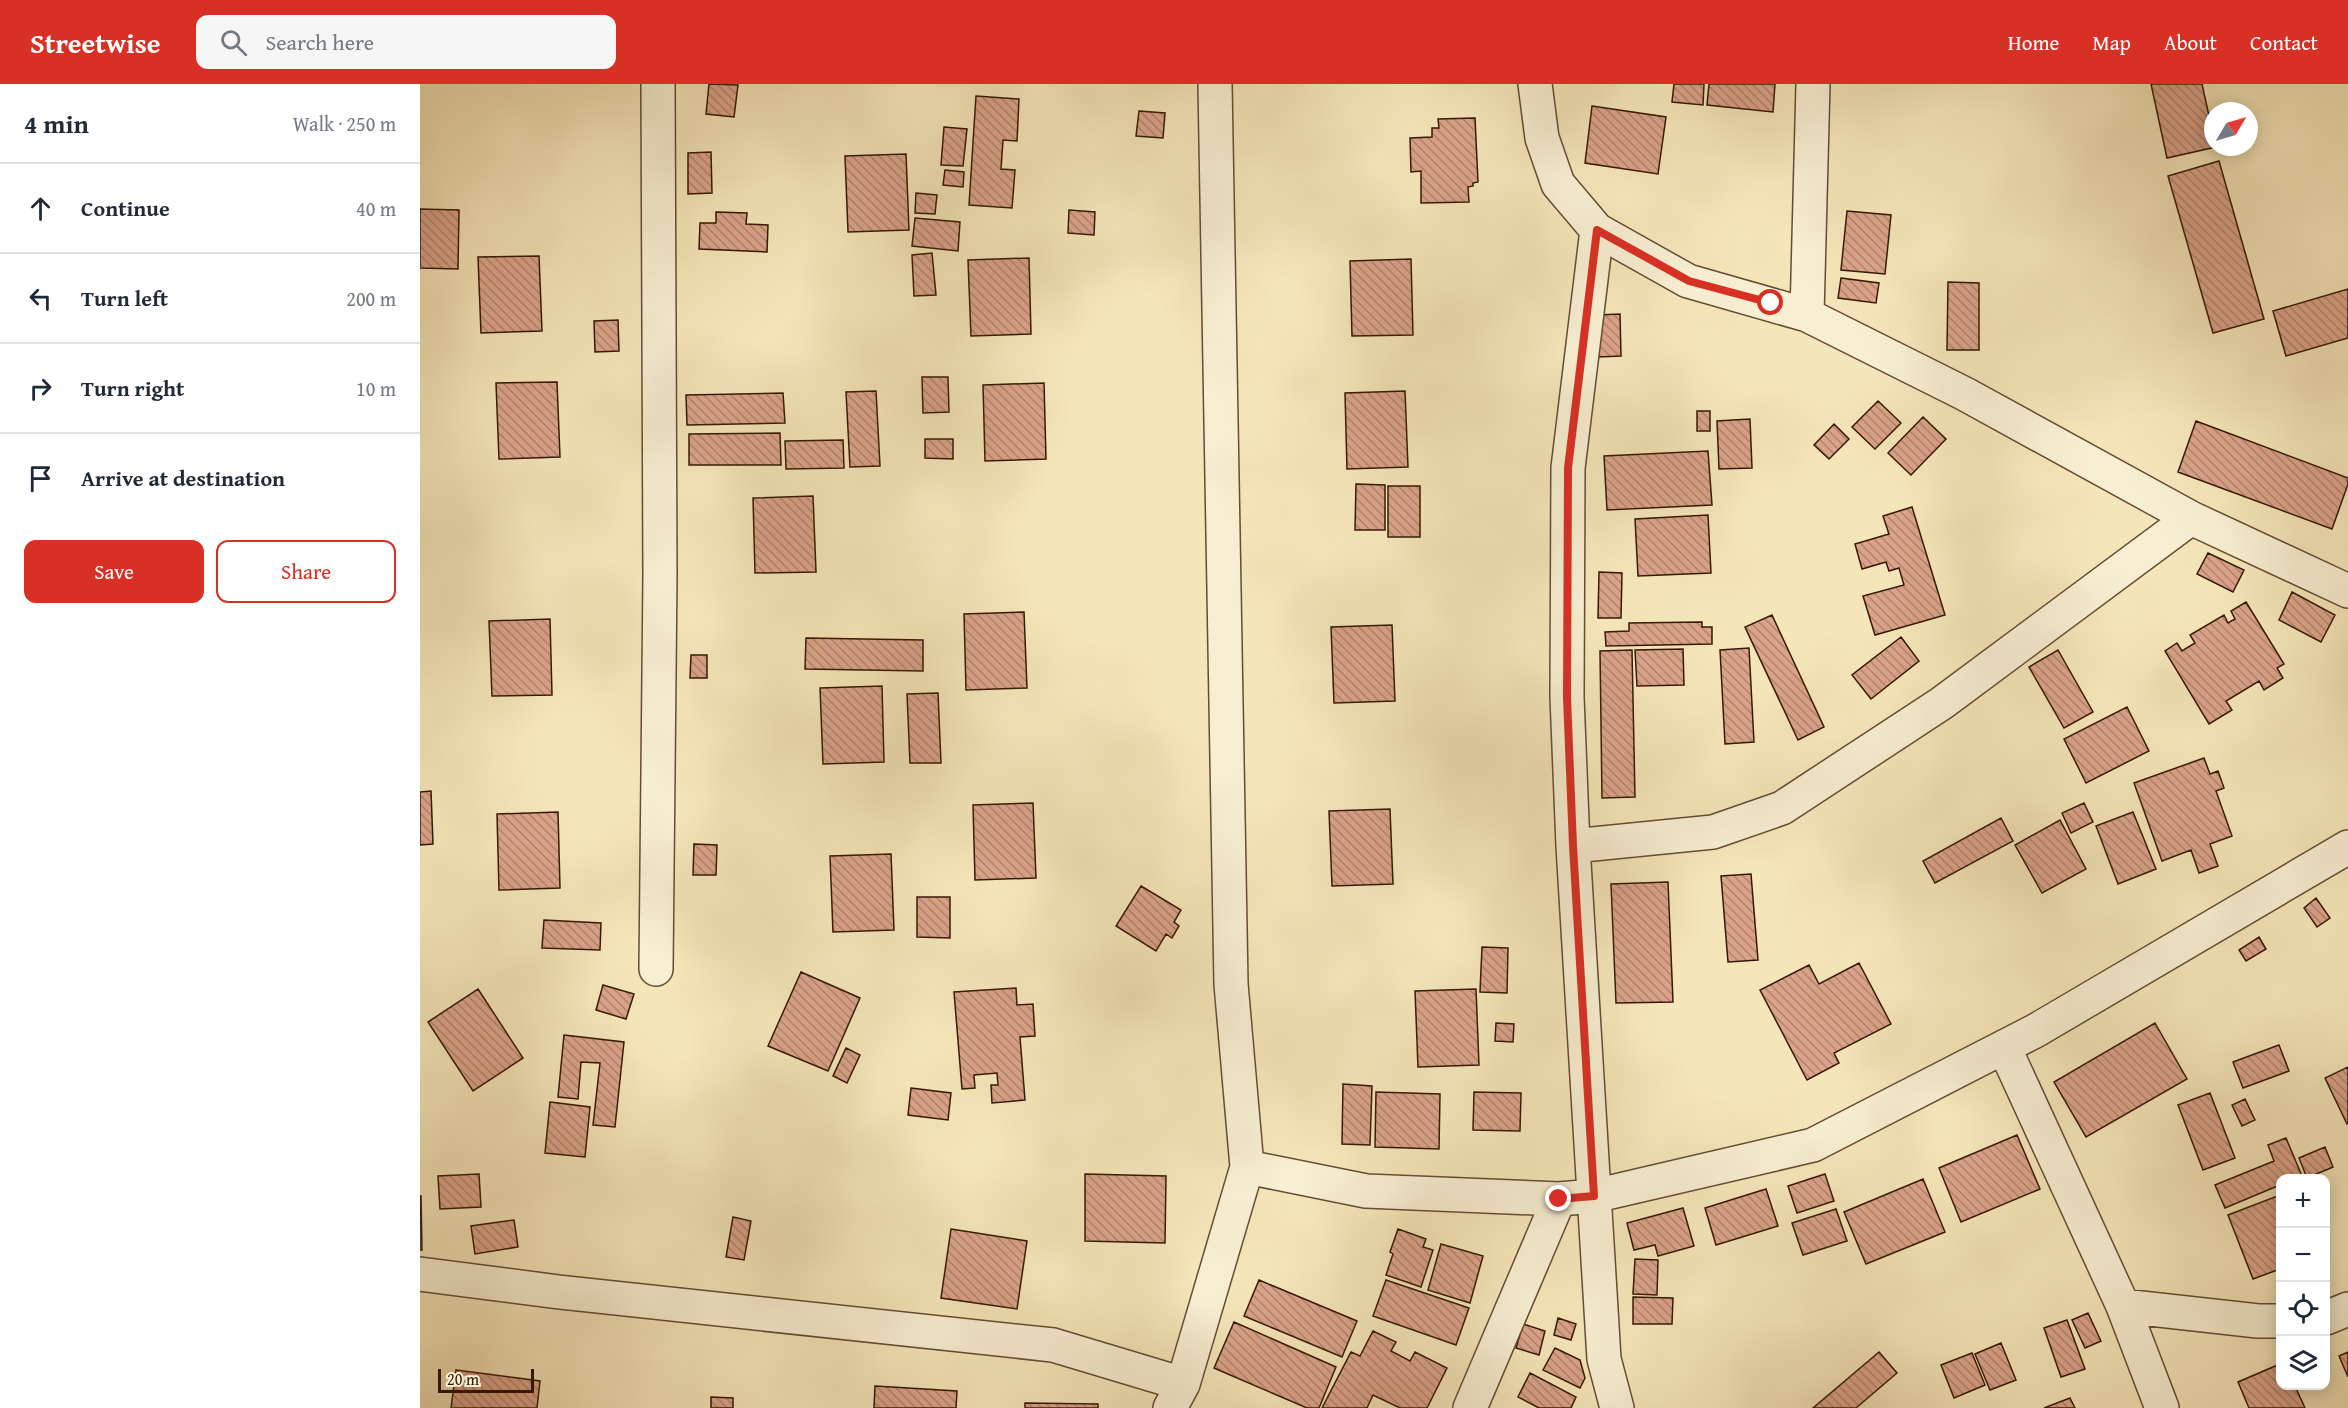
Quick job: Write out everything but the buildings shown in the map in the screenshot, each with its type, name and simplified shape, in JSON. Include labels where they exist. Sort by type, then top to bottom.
[{"type":"street","points":[[656,969],[660,586],[658,84]]},
{"type":"street","points":[[420,1274],[571,1293],[1053,1345],[1177,1396],[1247,1167],[1231,984],[1215,84]]},
{"type":"street","points":[[1535,84],[1542,138],[1558,184],[1597,230],[1689,281],[1807,315],[1965,394],[2191,518],[2348,591]]},
{"type":"street","points":[[1807,315],[1813,84]]},
{"type":"street","points":[[1597,230],[1568,468],[1567,697],[1573,846],[1604,1359],[1617,1408]]},
{"type":"street","points":[[1573,846],[1713,832],[1782,808],[1942,703],[2191,518]]},
{"type":"street","points":[[1247,1167],[1366,1191],[1559,1199],[1594,1196],[1813,1145],[2045,1025],[2348,847]]},
{"type":"street","points":[[2004,1047],[2123,1305],[2162,1408]]},
{"type":"street","points":[[1470,1408],[1559,1199]]},
{"type":"street","points":[[2123,1305],[2258,1321],[2276,1321]]},
{"type":"street","points":[[2330,1316],[2348,1309]]},
{"type":"route","points":[[1559,1199],[1594,1196],[1573,846],[1567,697],[1568,468],[1597,230],[1689,281],[1771,303]]}]
